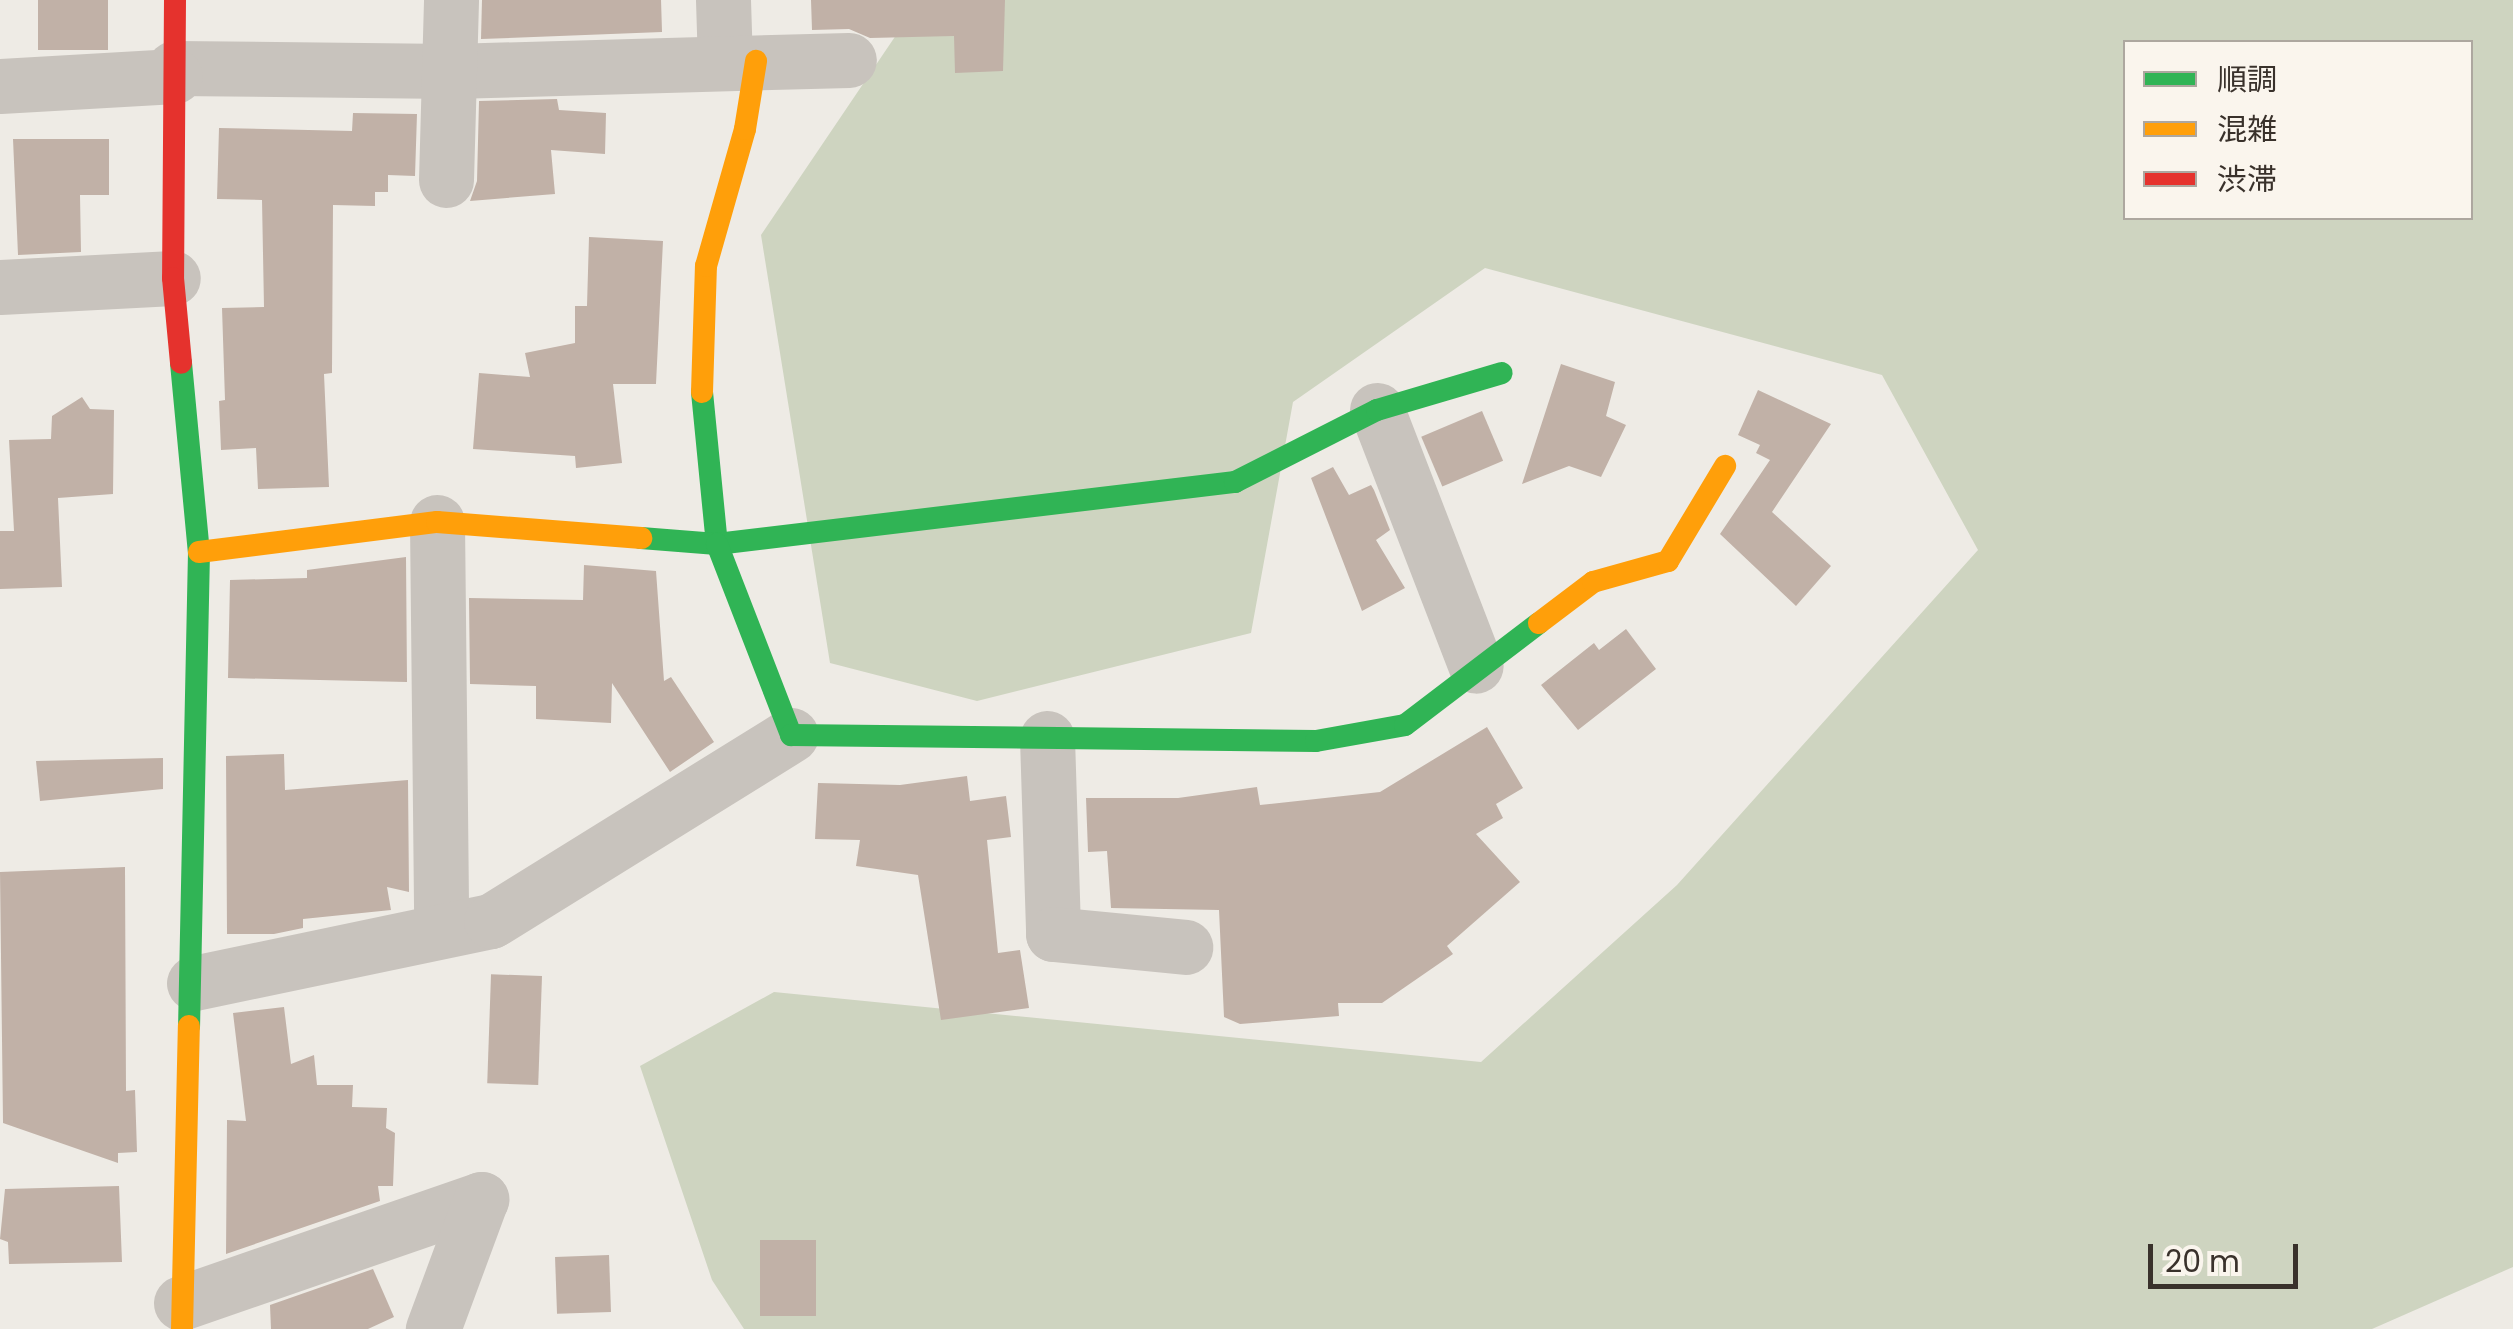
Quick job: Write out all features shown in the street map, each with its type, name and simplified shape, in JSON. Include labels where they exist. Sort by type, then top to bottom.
[{"type":"street","points":[[174,0],[173,278],[199,552],[194,982],[181,1316],[482,1199],[433,1329]]},
{"type":"street","points":[[446,180],[452,0]]},
{"type":"street","points":[[724,0],[740,62],[744,129],[706,266],[700,370],[717,544],[791,735]]},
{"type":"street","points":[[0,86],[175,72],[451,71],[850,60]]},
{"type":"street","points":[[0,287],[173,278]]},
{"type":"street","points":[[199,552],[437,522],[717,544],[1235,482],[1377,410],[1502,373]]},
{"type":"street","points":[[1377,410],[1476,666]]},
{"type":"street","points":[[194,982],[441,926],[491,920],[791,735],[1316,741],[1405,725],[1476,666],[1594,582],[1668,561],[1725,466]]},
{"type":"street","points":[[437,522],[441,926]]},
{"type":"street","points":[[1047,738],[1053,934],[1185,947]]},
{"type":"green space","points":[[946,0],[2513,0],[2513,1267],[2372,1329],[744,1329],[712,1280],[640,1066],[774,992],[1481,1062],[1677,885],[1978,550],[1882,375],[1485,268],[1293,402],[1251,633],[977,701],[830,663],[761,235],[913,10]]},
{"type":"building","points":[[38,0],[108,0],[108,50],[38,50]]},
{"type":"building","points":[[482,0],[661,0],[662,32],[481,39]]},
{"type":"building","points":[[811,0],[1005,0],[1003,71],[955,73],[954,36],[870,38],[849,29],[812,30]]},
{"type":"building","points":[[557,99],[559,110],[606,113],[605,154],[551,150],[555,194],[470,201],[477,181],[479,101]]},
{"type":"building","points":[[353,113],[417,114],[415,176],[388,175],[388,192],[375,192],[375,206],[333,205],[332,373],[324,374],[329,487],[258,489],[256,448],[221,450],[219,401],[225,400],[222,308],[264,307],[262,200],[217,199],[219,128],[352,131]]},
{"type":"building","points":[[13,139],[109,139],[109,195],[80,195],[81,252],[18,255]]},
{"type":"building","points":[[589,237],[663,241],[656,384],[613,384],[622,463],[576,468],[575,456],[473,449],[479,373],[530,377],[525,353],[575,343],[575,306],[587,306]]},
{"type":"building","points":[[1561,364],[1615,382],[1606,416],[1626,425],[1601,477],[1569,466],[1522,484]]},
{"type":"building","points":[[1758,390],[1831,424],[1772,512],[1831,566],[1796,606],[1720,534],[1770,460],[1756,453],[1760,445],[1738,435]]},
{"type":"building","points":[[82,397],[90,409],[114,410],[113,494],[58,498],[62,587],[0,589],[0,531],[14,531],[9,440],[51,439],[52,416]]},
{"type":"building","points":[[1482,411],[1503,461],[1442,486],[1421,437]]},
{"type":"building","points":[[1333,467],[1349,495],[1371,485],[1374,490],[1390,530],[1376,540],[1405,588],[1362,611],[1311,478]]},
{"type":"building","points":[[406,557],[407,682],[228,678],[230,580],[307,578],[307,570]]},
{"type":"building","points":[[584,565],[656,571],[664,681],[671,677],[714,742],[670,772],[612,683],[611,723],[536,719],[536,686],[470,684],[469,598],[583,600]]},
{"type":"building","points":[[1626,629],[1656,669],[1578,730],[1541,685],[1594,643],[1599,650]]},
{"type":"building","points":[[1487,727],[1523,788],[1496,804],[1503,818],[1476,834],[1520,882],[1447,946],[1453,954],[1382,1003],[1338,1003],[1339,1016],[1240,1024],[1224,1017],[1219,910],[1111,908],[1107,851],[1088,852],[1086,798],[1178,798],[1257,787],[1260,805],[1380,792]]},
{"type":"building","points":[[284,754],[285,790],[408,780],[409,892],[387,887],[391,910],[303,919],[303,928],[274,934],[227,934],[226,756]]},
{"type":"building","points":[[163,758],[163,789],[40,801],[36,761]]},
{"type":"building","points":[[967,776],[970,801],[1006,796],[1011,837],[987,840],[998,953],[1020,950],[1029,1008],[941,1020],[918,875],[856,866],[860,840],[815,839],[818,783],[900,785]]},
{"type":"building","points":[[125,867],[126,1091],[135,1090],[137,1152],[118,1153],[118,1163],[3,1123],[0,872]]},
{"type":"building","points":[[491,974],[542,976],[538,1085],[487,1083]]},
{"type":"building","points":[[284,1007],[291,1064],[314,1055],[317,1085],[353,1085],[352,1107],[387,1108],[386,1128],[395,1133],[393,1186],[378,1186],[380,1201],[226,1254],[227,1120],[246,1121],[233,1013]]},
{"type":"building","points":[[119,1186],[122,1262],[9,1264],[8,1242],[0,1239],[5,1189]]},
{"type":"building","points":[[760,1240],[816,1240],[816,1316],[760,1316]]},
{"type":"building","points":[[609,1255],[611,1312],[557,1314],[555,1257]]},
{"type":"building","points":[[373,1269],[394,1317],[368,1329],[271,1329],[270,1305]]},
{"type":"traffic: fast","points":[[181,363],[199,552],[189,1026]]},
{"type":"traffic: fast","points":[[702,392],[717,544],[1235,482],[1377,410],[1502,373]]},
{"type":"traffic: fast","points":[[641,538],[717,544],[791,735],[1316,741],[1405,725],[1539,623]]},
{"type":"traffic: slow","points":[[702,392],[706,266],[745,129],[756,61]]},
{"type":"traffic: slow","points":[[1539,623],[1593,582],[1668,561],[1725,466]]},
{"type":"traffic: slow","points":[[199,552],[437,522],[641,538]]},
{"type":"traffic: slow","points":[[182,1329],[189,1026]]},
{"type":"traffic: jam","points":[[175,0],[173,278],[181,363]]}]
